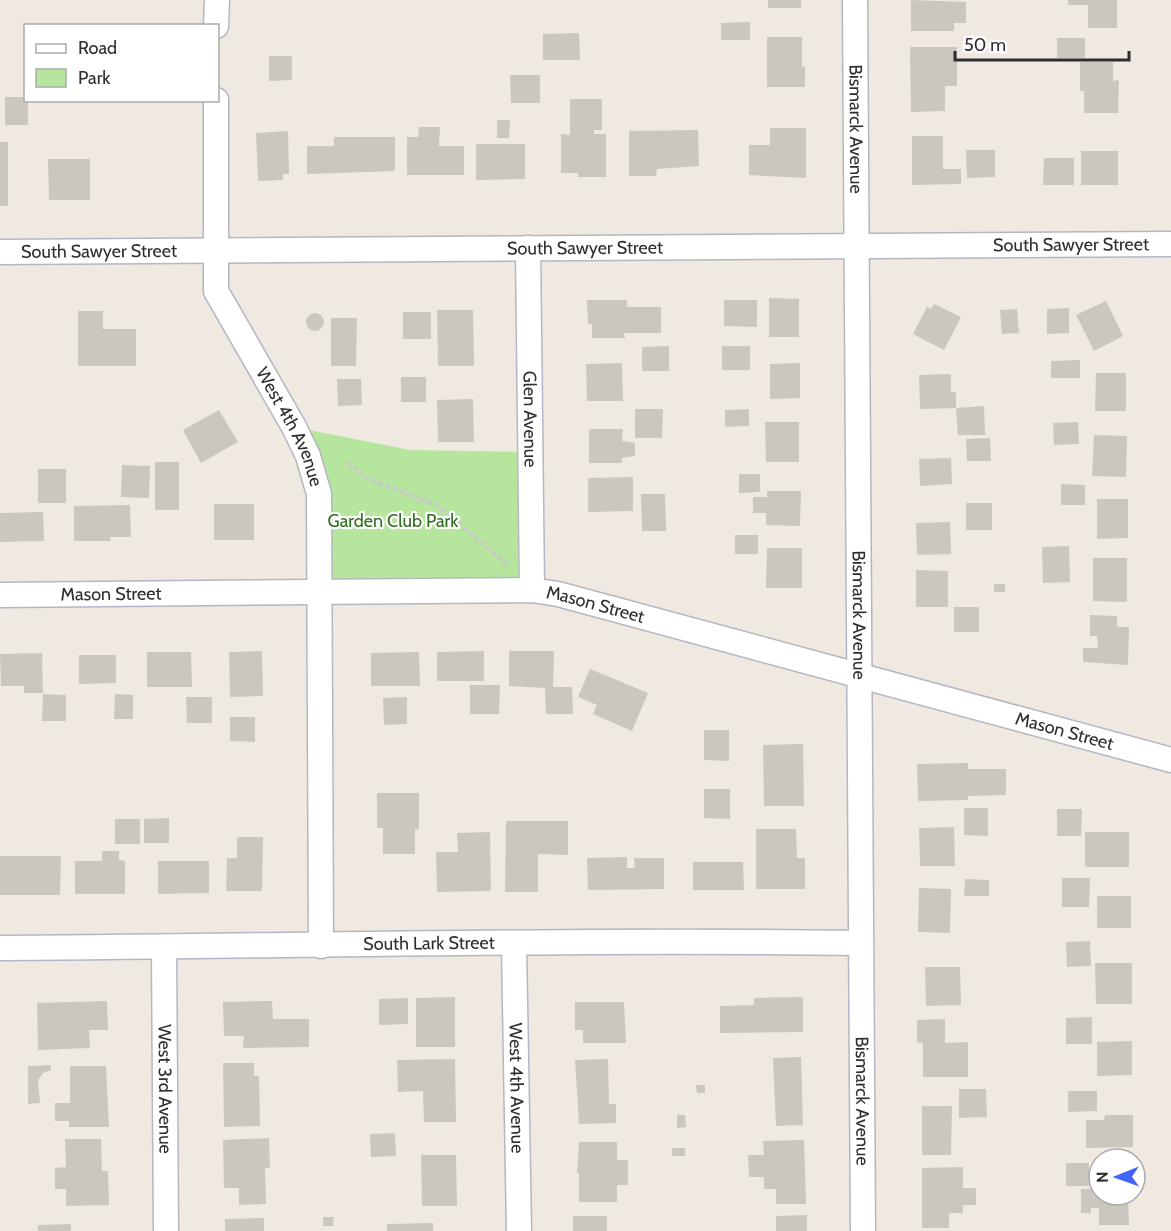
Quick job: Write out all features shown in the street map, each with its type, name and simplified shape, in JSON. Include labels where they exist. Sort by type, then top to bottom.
[{"type":"street","points":[[216,24],[217,0]]},
{"type":"street","name":"Bismarck Avenue","points":[[855,0],[859,943],[863,1231]]},
{"type":"street","name":"West 4th Avenue","points":[[216,102],[214,251],[216,291],[294,427],[316,477],[320,511],[321,946]]},
{"type":"street","name":"South Sawyer Street","points":[[0,252],[1171,244]]},
{"type":"street","name":"Glen Avenue","points":[[528,248],[532,590]]},
{"type":"street","name":"Mason Street","points":[[0,595],[320,594],[532,590],[558,594],[1171,760]]},
{"type":"street","name":"South Lark Street","points":[[0,948],[514,944],[665,940],[859,943]]},
{"type":"street","name":"West 4th Avenue","points":[[514,944],[519,1231]]},
{"type":"street","name":"West 3rd Avenue","points":[[164,947],[166,1231]]},
{"type":"path","points":[[348,462],[366,478],[437,505],[461,522],[532,590]]},
{"type":"green space","name":"Garden Club Park","points":[[294,427],[410,450],[531,452],[532,590],[320,594],[320,511]]},
{"type":"building","points":[[768,0],[801,0],[801,8],[768,8]]},
{"type":"building","points":[[911,0],[966,2],[966,23],[954,23],[954,31],[911,31]]},
{"type":"building","points":[[1068,0],[1117,0],[1117,28],[1088,28],[1088,5],[1068,5]]},
{"type":"building","points":[[750,22],[750,40],[721,40],[721,23]]},
{"type":"building","points":[[579,33],[580,60],[543,60],[543,34]]},
{"type":"building","points":[[767,37],[802,37],[805,87],[767,87]]},
{"type":"building","points":[[1057,38],[1085,38],[1085,58],[1057,58]]},
{"type":"building","points":[[910,47],[957,47],[957,86],[945,86],[945,111],[911,112]]},
{"type":"building","points":[[269,56],[292,56],[292,80],[269,81]]},
{"type":"building","points":[[1080,62],[1113,62],[1113,81],[1119,80],[1118,113],[1084,113],[1084,91],[1080,91]]},
{"type":"building","points":[[510,75],[540,75],[540,103],[511,103]]},
{"type":"building","points":[[5,97],[24,97],[24,102],[28,102],[28,125],[5,125]]},
{"type":"building","points":[[570,99],[602,99],[602,130],[594,130],[594,134],[606,134],[606,177],[578,177],[578,173],[561,173],[561,134],[570,135]]},
{"type":"building","points":[[497,120],[510,120],[509,138],[497,138]]},
{"type":"building","points":[[419,127],[440,127],[439,146],[464,146],[464,175],[407,175],[407,137],[418,137]]},
{"type":"building","points":[[770,128],[806,128],[806,178],[749,175],[749,145],[770,145]]},
{"type":"building","points":[[698,130],[699,166],[657,169],[656,176],[629,176],[629,131]]},
{"type":"building","points":[[288,131],[289,174],[283,174],[283,180],[258,181],[256,133]]},
{"type":"building","points":[[912,136],[943,136],[943,169],[961,169],[961,184],[912,185]]},
{"type":"building","points":[[334,137],[395,137],[395,171],[307,174],[307,146],[334,146]]},
{"type":"building","points":[[0,142],[8,142],[8,206],[0,206]]},
{"type":"building","points":[[476,144],[525,144],[525,179],[476,180]]},
{"type":"building","points":[[966,150],[995,150],[995,177],[967,178]]},
{"type":"building","points":[[1081,151],[1118,151],[1118,185],[1081,185]]},
{"type":"building","points":[[1044,158],[1074,158],[1074,185],[1043,185]]},
{"type":"building","points":[[48,159],[90,159],[90,200],[49,200]]},
{"type":"building","points":[[769,298],[799,299],[799,337],[769,337]]},
{"type":"building","points":[[587,300],[627,300],[627,307],[661,307],[661,333],[624,333],[625,338],[592,338],[592,324],[588,324]]},
{"type":"building","points":[[724,300],[757,300],[757,327],[724,326]]},
{"type":"building","points":[[1106,301],[1123,336],[1094,351],[1076,315]]},
{"type":"building","points":[[934,304],[961,317],[944,350],[913,334],[927,307],[931,309]]},
{"type":"building","points":[[1069,308],[1069,333],[1047,334],[1047,309]]},
{"type":"building","points":[[1017,309],[1019,333],[1002,334],[1000,310]]},
{"type":"building","points":[[437,310],[473,310],[474,366],[438,366]]},
{"type":"building","points":[[78,311],[103,311],[103,329],[136,329],[136,366],[78,366]]},
{"type":"building","points":[[403,312],[431,312],[431,339],[403,339]]},
{"type":"building","points":[[311,313],[319,313],[324,318],[322,329],[311,331],[306,326],[306,318]]},
{"type":"building","points":[[331,318],[357,318],[356,366],[331,366]]},
{"type":"building","points":[[669,346],[669,371],[642,371],[642,347]]},
{"type":"building","points":[[722,346],[750,346],[750,370],[722,370]]},
{"type":"building","points":[[1080,360],[1080,378],[1051,378],[1051,361]]},
{"type":"building","points":[[622,363],[623,401],[587,401],[586,364]]},
{"type":"building","points":[[800,363],[800,398],[770,399],[770,364]]},
{"type":"building","points":[[1096,373],[1126,373],[1126,411],[1095,411]]},
{"type":"building","points":[[951,374],[951,392],[956,392],[956,408],[920,409],[919,375]]},
{"type":"building","points":[[401,377],[426,377],[426,402],[401,402]]},
{"type":"building","points":[[337,379],[361,379],[362,405],[338,406]]},
{"type":"building","points":[[473,399],[474,442],[438,442],[437,400]]},
{"type":"building","points":[[984,406],[985,435],[958,435],[956,408]]},
{"type":"building","points":[[635,409],[663,409],[662,438],[635,438]]},
{"type":"building","points":[[749,409],[749,426],[725,427],[725,410]]},
{"type":"building","points":[[219,410],[238,442],[201,463],[183,430]]},
{"type":"building","points":[[765,422],[799,422],[799,462],[766,462]]},
{"type":"building","points":[[1078,422],[1079,444],[1054,445],[1053,423]]},
{"type":"building","points":[[589,429],[623,429],[622,441],[635,443],[635,456],[622,458],[622,463],[589,463]]},
{"type":"building","points":[[1094,435],[1127,436],[1126,477],[1092,476]]},
{"type":"building","points":[[990,438],[991,461],[967,461],[966,439]]},
{"type":"building","points":[[951,458],[952,484],[920,486],[919,459]]},
{"type":"building","points":[[155,462],[179,462],[179,510],[155,510]]},
{"type":"building","points":[[122,465],[150,466],[149,498],[121,497]]},
{"type":"building","points":[[38,469],[66,469],[66,503],[38,503]]},
{"type":"building","points":[[739,474],[760,474],[760,492],[739,493]]},
{"type":"building","points":[[633,477],[633,511],[588,512],[588,478]]},
{"type":"building","points":[[1061,484],[1085,485],[1085,505],[1061,505]]},
{"type":"building","points":[[767,491],[801,491],[800,526],[766,525],[766,513],[753,513],[753,497],[767,497]]},
{"type":"building","points":[[641,494],[665,494],[666,531],[642,531]]},
{"type":"building","points":[[1097,499],[1128,499],[1128,538],[1097,539]]},
{"type":"building","points":[[966,503],[992,503],[992,530],[966,530]]},
{"type":"building","points":[[214,504],[254,504],[254,540],[214,540]]},
{"type":"building","points":[[130,505],[131,537],[110,537],[111,541],[74,541],[74,506]]},
{"type":"building","points":[[43,512],[44,541],[0,542],[0,513]]},
{"type":"building","points":[[950,522],[951,554],[917,555],[916,523]]},
{"type":"building","points":[[735,535],[758,535],[758,554],[735,554]]},
{"type":"building","points":[[1069,546],[1070,582],[1043,583],[1042,547]]},
{"type":"building","points":[[767,548],[802,548],[802,588],[766,588]]},
{"type":"building","points":[[1093,558],[1127,558],[1127,602],[1093,601]]},
{"type":"building","points":[[916,570],[948,571],[948,607],[916,607]]},
{"type":"building","points":[[994,584],[1005,584],[1005,592],[994,592]]},
{"type":"building","points":[[954,607],[979,607],[979,632],[954,632]]},
{"type":"building","points":[[1090,615],[1117,616],[1117,627],[1129,627],[1128,665],[1083,662],[1083,648],[1098,648],[1097,636],[1090,636]]},
{"type":"building","points":[[262,651],[263,696],[230,697],[229,652]]},
{"type":"building","points":[[484,651],[484,681],[437,681],[437,652]]},
{"type":"building","points":[[509,651],[554,651],[553,687],[572,687],[573,714],[546,714],[545,688],[509,686]]},
{"type":"building","points":[[147,652],[191,652],[192,687],[147,687]]},
{"type":"building","points":[[419,652],[420,686],[371,686],[371,653]]},
{"type":"building","points":[[42,653],[43,693],[24,693],[24,686],[1,686],[0,654]]},
{"type":"building","points":[[79,655],[116,655],[116,683],[79,684]]},
{"type":"building","points":[[590,669],[648,693],[632,731],[593,714],[597,705],[578,697]]},
{"type":"building","points":[[470,685],[500,685],[499,714],[470,714]]},
{"type":"building","points":[[43,694],[66,695],[66,721],[42,721]]},
{"type":"building","points":[[115,694],[133,695],[133,719],[114,719]]},
{"type":"building","points":[[186,697],[212,697],[212,723],[187,723]]},
{"type":"building","points":[[407,697],[407,724],[384,725],[383,698]]},
{"type":"building","points":[[230,717],[255,717],[255,742],[230,741]]},
{"type":"building","points":[[704,730],[729,730],[729,761],[704,760]]},
{"type":"building","points":[[803,744],[804,806],[764,806],[763,745]]},
{"type":"building","points":[[968,763],[968,769],[1006,769],[1006,795],[968,796],[968,800],[918,801],[917,764]]},
{"type":"building","points":[[704,789],[730,789],[730,819],[704,818]]},
{"type":"building","points":[[377,793],[419,793],[419,829],[415,829],[415,854],[383,854],[383,828],[377,828]]},
{"type":"building","points":[[964,808],[988,808],[988,836],[964,835]]},
{"type":"building","points":[[1057,809],[1082,809],[1081,836],[1057,836]]},
{"type":"building","points":[[169,818],[169,843],[144,843],[144,819]]},
{"type":"building","points":[[115,819],[140,819],[140,844],[115,844]]},
{"type":"building","points":[[506,821],[568,821],[568,855],[538,854],[538,892],[505,892]]},
{"type":"building","points":[[954,827],[955,866],[920,866],[919,828]]},
{"type":"building","points":[[756,829],[796,829],[797,858],[805,858],[805,889],[756,889]]},
{"type":"building","points":[[490,832],[491,891],[437,892],[436,852],[458,852],[457,833]]},
{"type":"building","points":[[1085,832],[1129,832],[1129,867],[1085,867]]},
{"type":"building","points":[[237,837],[263,837],[262,891],[226,891],[227,858],[237,858]]},
{"type":"building","points":[[102,851],[119,851],[119,860],[125,861],[125,894],[75,894],[75,861],[102,861]]},
{"type":"building","points":[[0,856],[61,856],[60,895],[0,895]]},
{"type":"building","points":[[627,857],[627,868],[635,868],[634,858],[664,858],[664,889],[588,890],[587,858]]},
{"type":"building","points":[[158,861],[209,861],[209,893],[158,894]]},
{"type":"building","points":[[693,862],[743,862],[744,890],[693,890]]},
{"type":"building","points":[[1062,878],[1090,878],[1089,907],[1062,907]]},
{"type":"building","points":[[965,879],[989,880],[989,896],[964,896]]},
{"type":"building","points":[[919,888],[951,889],[950,933],[918,932]]},
{"type":"building","points":[[1097,896],[1131,896],[1131,928],[1097,928]]},
{"type":"building","points":[[1090,941],[1091,966],[1067,967],[1066,942]]},
{"type":"building","points":[[1095,963],[1132,963],[1132,1004],[1096,1004]]},
{"type":"building","points":[[925,967],[960,967],[961,1005],[926,1006]]},
{"type":"building","points":[[455,997],[455,1047],[416,1047],[416,998]]},
{"type":"building","points":[[803,997],[803,1032],[720,1033],[720,1006],[754,1005],[754,998]]},
{"type":"building","points":[[408,998],[408,1024],[379,1025],[379,999]]},
{"type":"building","points":[[107,1001],[108,1030],[89,1030],[90,1048],[38,1050],[37,1003]]},
{"type":"building","points":[[272,1001],[273,1019],[309,1019],[309,1047],[243,1048],[244,1036],[224,1036],[223,1002]]},
{"type":"building","points":[[575,1002],[624,1002],[626,1043],[583,1043],[583,1030],[575,1030]]},
{"type":"building","points":[[1092,1017],[1092,1044],[1066,1044],[1066,1018]]},
{"type":"building","points":[[945,1019],[945,1043],[968,1042],[968,1077],[923,1077],[923,1043],[917,1043],[917,1020]]},
{"type":"building","points":[[1132,1041],[1132,1075],[1097,1076],[1097,1042]]},
{"type":"building","points":[[801,1057],[803,1125],[776,1126],[773,1058]]},
{"type":"building","points":[[455,1059],[456,1122],[424,1122],[423,1091],[398,1092],[397,1060]]},
{"type":"building","points":[[608,1059],[609,1104],[616,1104],[616,1123],[579,1124],[575,1060]]},
{"type":"building","points":[[223,1063],[254,1063],[254,1076],[259,1076],[260,1126],[224,1127]]},
{"type":"building","points":[[51,1065],[51,1070],[43,1073],[38,1080],[40,1103],[28,1104],[28,1066]]},
{"type":"building","points":[[70,1066],[106,1066],[109,1127],[69,1127],[69,1121],[55,1121],[55,1103],[70,1103]]},
{"type":"building","points":[[696,1085],[705,1085],[705,1093],[697,1093]]},
{"type":"building","points":[[959,1089],[986,1089],[987,1117],[959,1118]]},
{"type":"building","points":[[1068,1091],[1097,1091],[1097,1111],[1068,1112]]},
{"type":"building","points":[[922,1106],[952,1106],[951,1155],[922,1155]]},
{"type":"building","points":[[677,1115],[685,1115],[686,1127],[677,1128]]},
{"type":"building","points":[[1105,1115],[1133,1115],[1133,1147],[1086,1148],[1086,1120],[1104,1120]]},
{"type":"building","points":[[395,1133],[396,1156],[371,1157],[370,1134]]},
{"type":"building","points":[[269,1138],[270,1168],[265,1168],[266,1204],[239,1205],[239,1188],[224,1188],[223,1140]]},
{"type":"building","points":[[65,1139],[101,1139],[102,1171],[108,1171],[109,1205],[66,1206],[66,1189],[55,1189],[55,1168],[66,1167]]},
{"type":"building","points":[[804,1140],[806,1204],[776,1204],[776,1189],[764,1189],[764,1177],[749,1177],[748,1155],[764,1155],[763,1141]]},
{"type":"building","points":[[579,1142],[617,1142],[617,1160],[628,1160],[628,1185],[617,1185],[617,1202],[579,1202],[579,1173],[577,1173]]},
{"type":"building","points":[[672,1148],[685,1148],[685,1156],[672,1156]]},
{"type":"building","points":[[421,1155],[456,1155],[457,1206],[422,1206]]},
{"type":"building","points":[[1066,1163],[1087,1163],[1087,1186],[1066,1186]]},
{"type":"building","points":[[963,1167],[963,1188],[976,1188],[976,1205],[963,1205],[963,1213],[949,1213],[949,1228],[922,1228],[922,1168]]},
{"type":"building","points":[[1081,1189],[1087,1189],[1087,1207],[1128,1207],[1129,1225],[1099,1225],[1099,1208],[1091,1208],[1091,1213],[1081,1213]]},
{"type":"building","points":[[807,1215],[807,1231],[776,1231],[776,1216]]},
{"type":"building","points":[[573,1216],[607,1216],[607,1231],[573,1231]]},
{"type":"building","points":[[323,1217],[334,1217],[333,1226],[323,1226]]},
{"type":"building","points":[[264,1218],[264,1231],[225,1231],[225,1219]]},
{"type":"building","points":[[433,1223],[433,1231],[387,1231],[387,1224]]},
{"type":"building","points":[[71,1224],[71,1231],[38,1231],[38,1225]]}]
